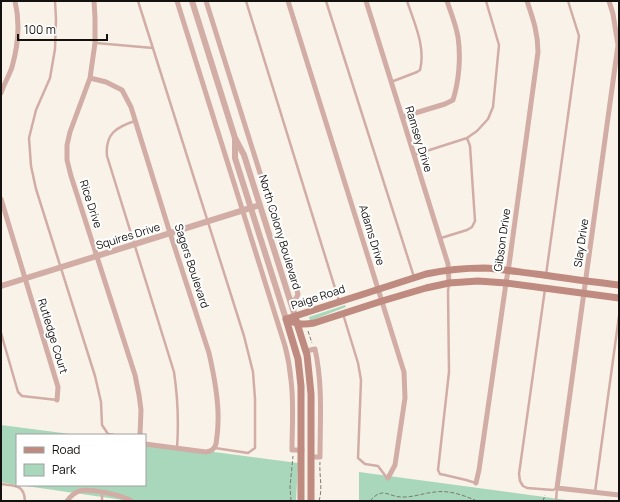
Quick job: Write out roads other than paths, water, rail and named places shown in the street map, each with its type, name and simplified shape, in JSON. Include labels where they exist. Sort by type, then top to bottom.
[{"type":"main road","name":"Paige Road","points":[[296,320],[340,302],[426,274],[467,268],[508,270],[585,282],[619,285]]},
{"type":"main road","name":"Paige Road","points":[[286,319],[314,324],[426,288],[449,283],[478,281],[506,283],[619,298]]},
{"type":"main road","name":"North Colony Boulevard","points":[[286,319],[295,347],[300,372],[302,397],[301,501]]},
{"type":"main road","name":"North Colony Boulevard","points":[[296,320],[306,351],[311,394],[311,501]]},
{"type":"main road","points":[[303,341],[305,333],[314,324]]},
{"type":"street","points":[[1,93],[12,68],[16,50],[18,11],[15,1]]},
{"type":"street","name":"Rice Drive","points":[[94,1],[95,43],[90,78],[70,132],[67,145],[67,160],[134,375],[139,395],[140,434]]},
{"type":"street","points":[[177,1],[290,366],[292,398],[292,450],[302,450]]},
{"type":"street","name":"North Colony Boulevard","points":[[192,1],[234,138],[244,155],[296,320]]},
{"type":"street","points":[[206,1],[298,294],[296,299],[290,301]]},
{"type":"street","name":"Adams Drive","points":[[288,1],[404,372],[405,398],[395,465],[388,478]]},
{"type":"street","name":"Ramsey Drive","points":[[366,1],[448,264],[449,283]]},
{"type":"street","points":[[402,118],[453,100],[460,58],[458,36],[447,1]]},
{"type":"street","name":"Gibson Drive","points":[[476,483],[508,270],[538,52],[536,28],[527,1]]},
{"type":"street","name":"Slay Drive","points":[[557,488],[618,45],[613,14],[609,1]]},
{"type":"street","name":"Sagers Boulevard","points":[[90,78],[106,82],[122,90],[136,120],[212,365],[216,390],[218,421],[215,448]]},
{"type":"street","name":"North Colony Boulevard","points":[[234,138],[235,158],[286,319]]},
{"type":"street","name":"Rutledge Court","points":[[1,199],[24,279],[58,387],[57,400]]},
{"type":"street","points":[[260,205],[269,202]]},
{"type":"street","name":"Squires Drive","points":[[1,286],[260,205]]},
{"type":"street","points":[[306,351],[315,349],[318,363],[320,389],[320,457],[311,457]]},
{"type":"street","points":[[146,444],[206,452],[210,452],[215,448]]},
{"type":"street","points":[[557,488],[619,495]]},
{"type":"street","points":[[67,501],[72,495],[80,491],[120,495],[130,499],[131,501]]},
{"type":"lane","points":[[55,1],[55,50],[50,78],[36,110],[29,138],[31,166],[36,189],[95,376],[100,402],[102,425],[108,434]]},
{"type":"lane","points":[[138,1],[244,336],[253,372],[255,399],[255,448],[248,453],[215,448]]},
{"type":"lane","points":[[246,1],[340,302]]},
{"type":"lane","points":[[326,1],[414,278]]},
{"type":"lane","points":[[391,82],[417,72],[420,70],[422,62],[420,39],[407,1]]},
{"type":"lane","points":[[414,155],[467,138],[477,132],[488,119],[493,107],[499,45],[486,1]]},
{"type":"lane","points":[[546,276],[579,36],[568,1]]},
{"type":"lane","points":[[95,43],[153,48]]},
{"type":"lane","points":[[136,120],[126,123],[114,130],[108,140],[106,148],[107,156],[174,372],[178,395],[179,424],[177,448]]},
{"type":"lane","points":[[440,239],[467,230],[472,227],[474,221],[470,146],[467,138]]},
{"type":"lane","points":[[449,283],[449,372],[438,470],[440,474],[444,476],[476,483]]},
{"type":"lane","points":[[545,288],[519,474],[520,481],[523,486],[527,488],[553,490],[557,488],[556,501]]},
{"type":"lane","points":[[343,314],[358,363],[361,380],[358,458],[365,464],[378,466],[388,478]]},
{"type":"lane","points":[[595,492],[619,316]]},
{"type":"lane","points":[[1,333],[18,392],[22,396],[57,400]]},
{"type":"lane","points":[[1,484],[21,488],[25,501]]},
{"type":"lane","points":[[102,492],[102,501]]}]
